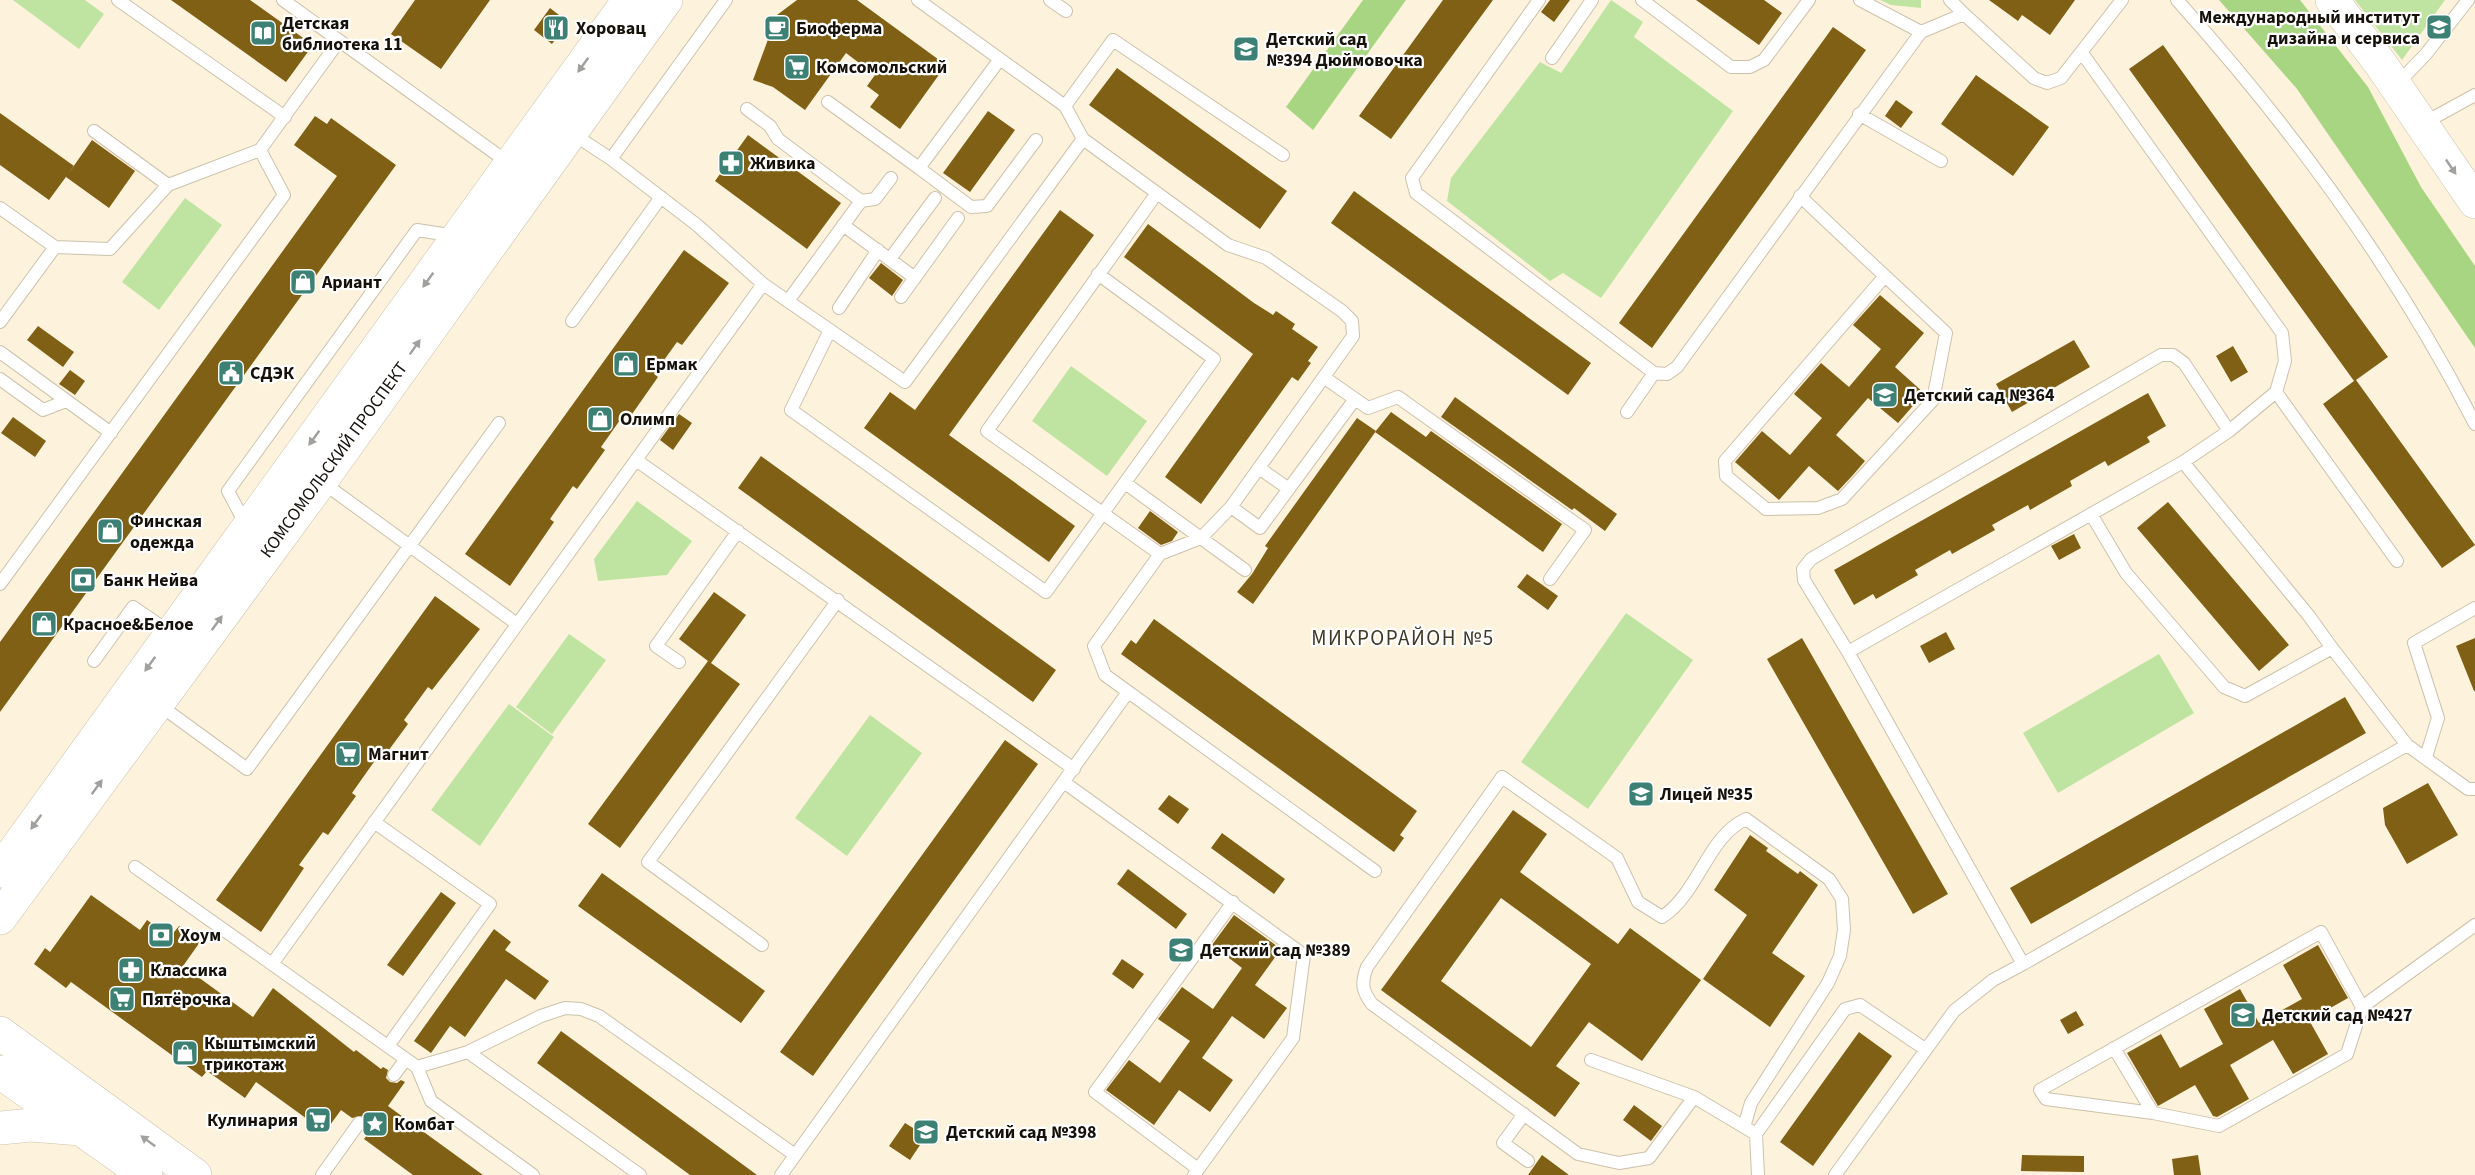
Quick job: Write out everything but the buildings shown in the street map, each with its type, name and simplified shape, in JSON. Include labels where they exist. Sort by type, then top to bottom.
[{"type":"main road","name":"КОМСОМОЛЬСКИЙ ПРОСПЕКТ","points":[[0,918],[321,481],[558,124],[629,0]]},
{"type":"main road","points":[[643,32],[648,9],[654,0]]},
{"type":"main road","name":"КОМСОМОЛЬСКИЙ ПРОСПЕКТ","points":[[0,871],[511,165],[558,124],[643,32],[666,0]]},
{"type":"main road","points":[[2332,0],[2396,85],[2475,202]]},
{"type":"main road","points":[[0,1033],[195,1175]]},
{"type":"main road","points":[[0,1072],[146,1175]]},
{"type":"main road","points":[[0,1128],[31,1125],[82,1129]]},
{"type":"lane","points":[[118,0],[285,117]]},
{"type":"lane","points":[[282,0],[511,165]]},
{"type":"lane","points":[[611,159],[726,0]]},
{"type":"lane","points":[[918,0],[1065,106],[1083,140],[1228,245],[1266,258],[1342,311],[1352,321],[1353,336],[1231,507],[1201,538],[1160,554],[1094,646],[1105,675],[1375,871]]},
{"type":"lane","points":[[1050,0],[1066,11]]},
{"type":"lane","points":[[1539,0],[1412,178],[1416,193],[1654,373],[1667,374],[1677,367],[1859,114],[1921,32],[1964,14]]},
{"type":"lane","points":[[1552,58],[1592,0]]},
{"type":"lane","points":[[1642,0],[1731,66],[1750,67],[1764,60],[1809,0]]},
{"type":"lane","points":[[1860,0],[1921,32]]},
{"type":"lane","points":[[1950,0],[2034,78],[2047,83],[2061,78],[2122,0]]},
{"type":"lane","points":[[2177,0],[2286,130],[2351,218],[2408,303],[2443,362],[2475,424]]},
{"type":"lane","points":[[2396,85],[2426,54],[2468,0]]},
{"type":"lane","points":[[1065,106],[1113,40],[1283,155]]},
{"type":"lane","points":[[0,208],[55,247],[110,249],[168,185],[261,150],[339,41]]},
{"type":"lane","points":[[1848,652],[2183,462],[2229,431],[2276,392],[2285,361],[2282,333],[2082,53]]},
{"type":"lane","points":[[919,168],[1000,59]]},
{"type":"lane","points":[[2423,124],[2475,95]]},
{"type":"lane","points":[[828,102],[971,207],[987,206],[1036,140]]},
{"type":"lane","points":[[747,109],[770,126],[778,139],[861,201],[875,200],[891,178]]},
{"type":"lane","points":[[1859,114],[1941,161]]},
{"type":"lane","points":[[558,124],[611,159],[698,225],[763,284],[905,382],[1083,140]]},
{"type":"lane","points":[[94,131],[168,185]]},
{"type":"lane","points":[[0,584],[284,195],[261,150]]},
{"type":"lane","points":[[1157,193],[987,431],[1160,554]]},
{"type":"lane","points":[[1800,196],[1946,333],[1933,399],[1842,499],[1818,508],[1766,509],[1726,476],[1725,461],[1885,276]]},
{"type":"lane","points":[[572,321],[661,197]]},
{"type":"lane","points":[[890,259],[934,198]]},
{"type":"lane","points":[[788,301],[861,201]]},
{"type":"lane","points":[[901,297],[958,218]]},
{"type":"lane","points":[[843,225],[915,278]]},
{"type":"lane","points":[[0,322],[55,247]]},
{"type":"lane","points":[[839,308],[878,250]]},
{"type":"lane","points":[[830,330],[791,410],[1046,592],[1214,359],[1098,274]]},
{"type":"lane","points":[[272,964],[763,284]]},
{"type":"lane","points":[[0,352],[111,432]]},
{"type":"lane","points":[[2023,964],[1848,652],[1804,580],[1803,569],[1811,559],[2161,355],[2173,355],[2184,363],[2229,431]]},
{"type":"lane","points":[[1627,412],[1654,373]]},
{"type":"lane","points":[[1325,378],[1368,408],[1398,397],[1585,530],[1550,579]]},
{"type":"lane","points":[[0,379],[44,410],[66,400]]},
{"type":"lane","points":[[2276,392],[2397,561]]},
{"type":"lane","points":[[1231,507],[1260,528],[1355,399]]},
{"type":"lane","points":[[158,704],[247,769],[498,423]]},
{"type":"lane","points":[[636,460],[838,600],[1074,769]]},
{"type":"lane","points":[[2183,462],[2309,616],[2407,745],[2468,789],[2475,789]]},
{"type":"lane","points":[[1259,468],[1289,489]]},
{"type":"lane","points":[[321,481],[518,624]]},
{"type":"lane","points":[[1125,483],[1245,570]]},
{"type":"lane","points":[[2091,514],[2126,573],[2224,687],[2245,696],[2332,648]]},
{"type":"lane","points":[[679,662],[656,645],[738,531]]},
{"type":"lane","points":[[762,945],[648,862],[838,600]]},
{"type":"lane","points":[[94,661],[133,607],[172,633]]},
{"type":"lane","points":[[2426,757],[2438,718],[2414,643],[2475,608]]},
{"type":"lane","points":[[781,1175],[1065,783],[1128,692]]},
{"type":"lane","points":[[1835,1175],[1954,1011],[1993,980],[2407,745]]},
{"type":"lane","points":[[1694,1097],[1648,1158],[1619,1163],[1578,1154],[1372,1004],[1363,993],[1362,979],[1367,967],[1502,777],[1617,858],[1638,902],[1662,917],[1677,907],[1731,826],[1746,819],[1829,879],[1842,899],[1844,930],[1840,956],[1828,983],[1751,1103],[1744,1127]]},
{"type":"lane","points":[[1065,783],[1233,902],[1304,956],[1293,1038],[1196,1172],[1095,1092],[1233,902]]},
{"type":"lane","points":[[374,822],[490,904],[388,1046]]},
{"type":"lane","points":[[135,867],[417,1067],[431,1101],[533,1175]]},
{"type":"lane","points":[[2362,1007],[2321,932],[2040,1090],[2046,1099],[2153,1113],[2219,1126],[2347,1053],[2362,1007],[2475,925]]},
{"type":"lane","points":[[1758,1175],[1756,1134],[1845,1009],[1860,1005],[1925,1049]]},
{"type":"lane","points":[[417,1067],[468,1052],[541,1016],[565,1008],[581,1009],[599,1016],[795,1155]]},
{"type":"lane","points":[[2114,1048],[2153,1113]]},
{"type":"lane","points":[[468,1052],[640,1175]]},
{"type":"lane","points":[[394,1075],[406,1059]]},
{"type":"lane","points":[[1591,1060],[1694,1097],[1756,1134]]},
{"type":"lane","points":[[1524,1114],[1503,1143],[1528,1161]]},
{"type":"lane","points":[[322,1175],[359,1123]]},
{"type":"green space","points":[[13,0],[85,0],[104,14],[79,49]]},
{"type":"green space","points":[[1363,0],[1406,0],[1313,130],[1286,107]]},
{"type":"green space","points":[[1611,0],[1643,22],[1634,37],[1733,111],[1601,298],[1563,273],[1550,281],[1447,201],[1451,178],[1540,62],[1561,73]]},
{"type":"green space","points":[[1880,0],[1921,0],[1921,8],[1891,5]]},
{"type":"green space","points":[[2219,0],[2300,0],[2368,87],[2421,187],[2475,266],[2475,348],[2297,89]]},
{"type":"green space","points":[[2355,0],[2445,0],[2402,60]]},
{"type":"green space","points":[[185,198],[222,225],[159,310],[122,282]]},
{"type":"green space","points":[[1071,366],[1147,421],[1107,476],[1032,421]]},
{"type":"green space","points":[[637,501],[692,541],[667,575],[598,581],[594,559]]},
{"type":"green space","points":[[1626,613],[1693,660],[1588,809],[1521,762]]},
{"type":"green space","points":[[569,634],[606,660],[552,734],[516,707]]},
{"type":"green space","points":[[2159,654],[2194,713],[2058,793],[2023,733]]},
{"type":"green space","points":[[509,704],[554,737],[480,846],[431,810]]},
{"type":"green space","points":[[870,715],[922,753],[847,856],[795,818]]},
{"type":"place","name":"Международный институт дизайна и сервиса","points":[[2439,27]]},
{"type":"place","name":"Хоровац","points":[[556,28]]},
{"type":"place","name":"Биоферма","points":[[777,28]]},
{"type":"place","name":"Детская библиотека 11","points":[[263,33]]},
{"type":"place","name":"Детский сад №394 Дюймовочка","points":[[1246,49]]},
{"type":"place","name":"Комсомольский","points":[[797,67]]},
{"type":"place","name":"Живика","points":[[731,163]]},
{"type":"place","name":"Ариант","points":[[303,282]]},
{"type":"place","name":"Ермак","points":[[626,364]]},
{"type":"place","name":"СДЭК","points":[[231,373]]},
{"type":"place","name":"Детский сад №364","points":[[1885,395]]},
{"type":"place","name":"Олимп","points":[[600,419]]},
{"type":"place","name":"Финская одежда","points":[[110,531]]},
{"type":"place","name":"Банк Нейва","points":[[83,580]]},
{"type":"place","name":"Красное&Белое","points":[[44,624]]},
{"type":"place","name":"Магнит","points":[[348,754]]},
{"type":"place","name":"Лицей №35","points":[[1641,794]]},
{"type":"place","name":"Хоум","points":[[161,935]]},
{"type":"place","name":"Детский сад №389","points":[[1181,950]]},
{"type":"place","name":"Классика","points":[[131,970]]},
{"type":"place","name":"Пятёрочка","points":[[122,999]]},
{"type":"place","name":"Детский сад №427","points":[[2243,1015]]},
{"type":"place","name":"Кыштымский трикотаж","points":[[185,1053]]},
{"type":"place","name":"Кулинария","points":[[318,1120]]},
{"type":"place","name":"Комбат","points":[[375,1124]]},
{"type":"place","name":"Детский сад №398","points":[[926,1132]]},
{"type":"district","name":"МИКРОРАЙОН №5","points":[[1403,638]]}]
